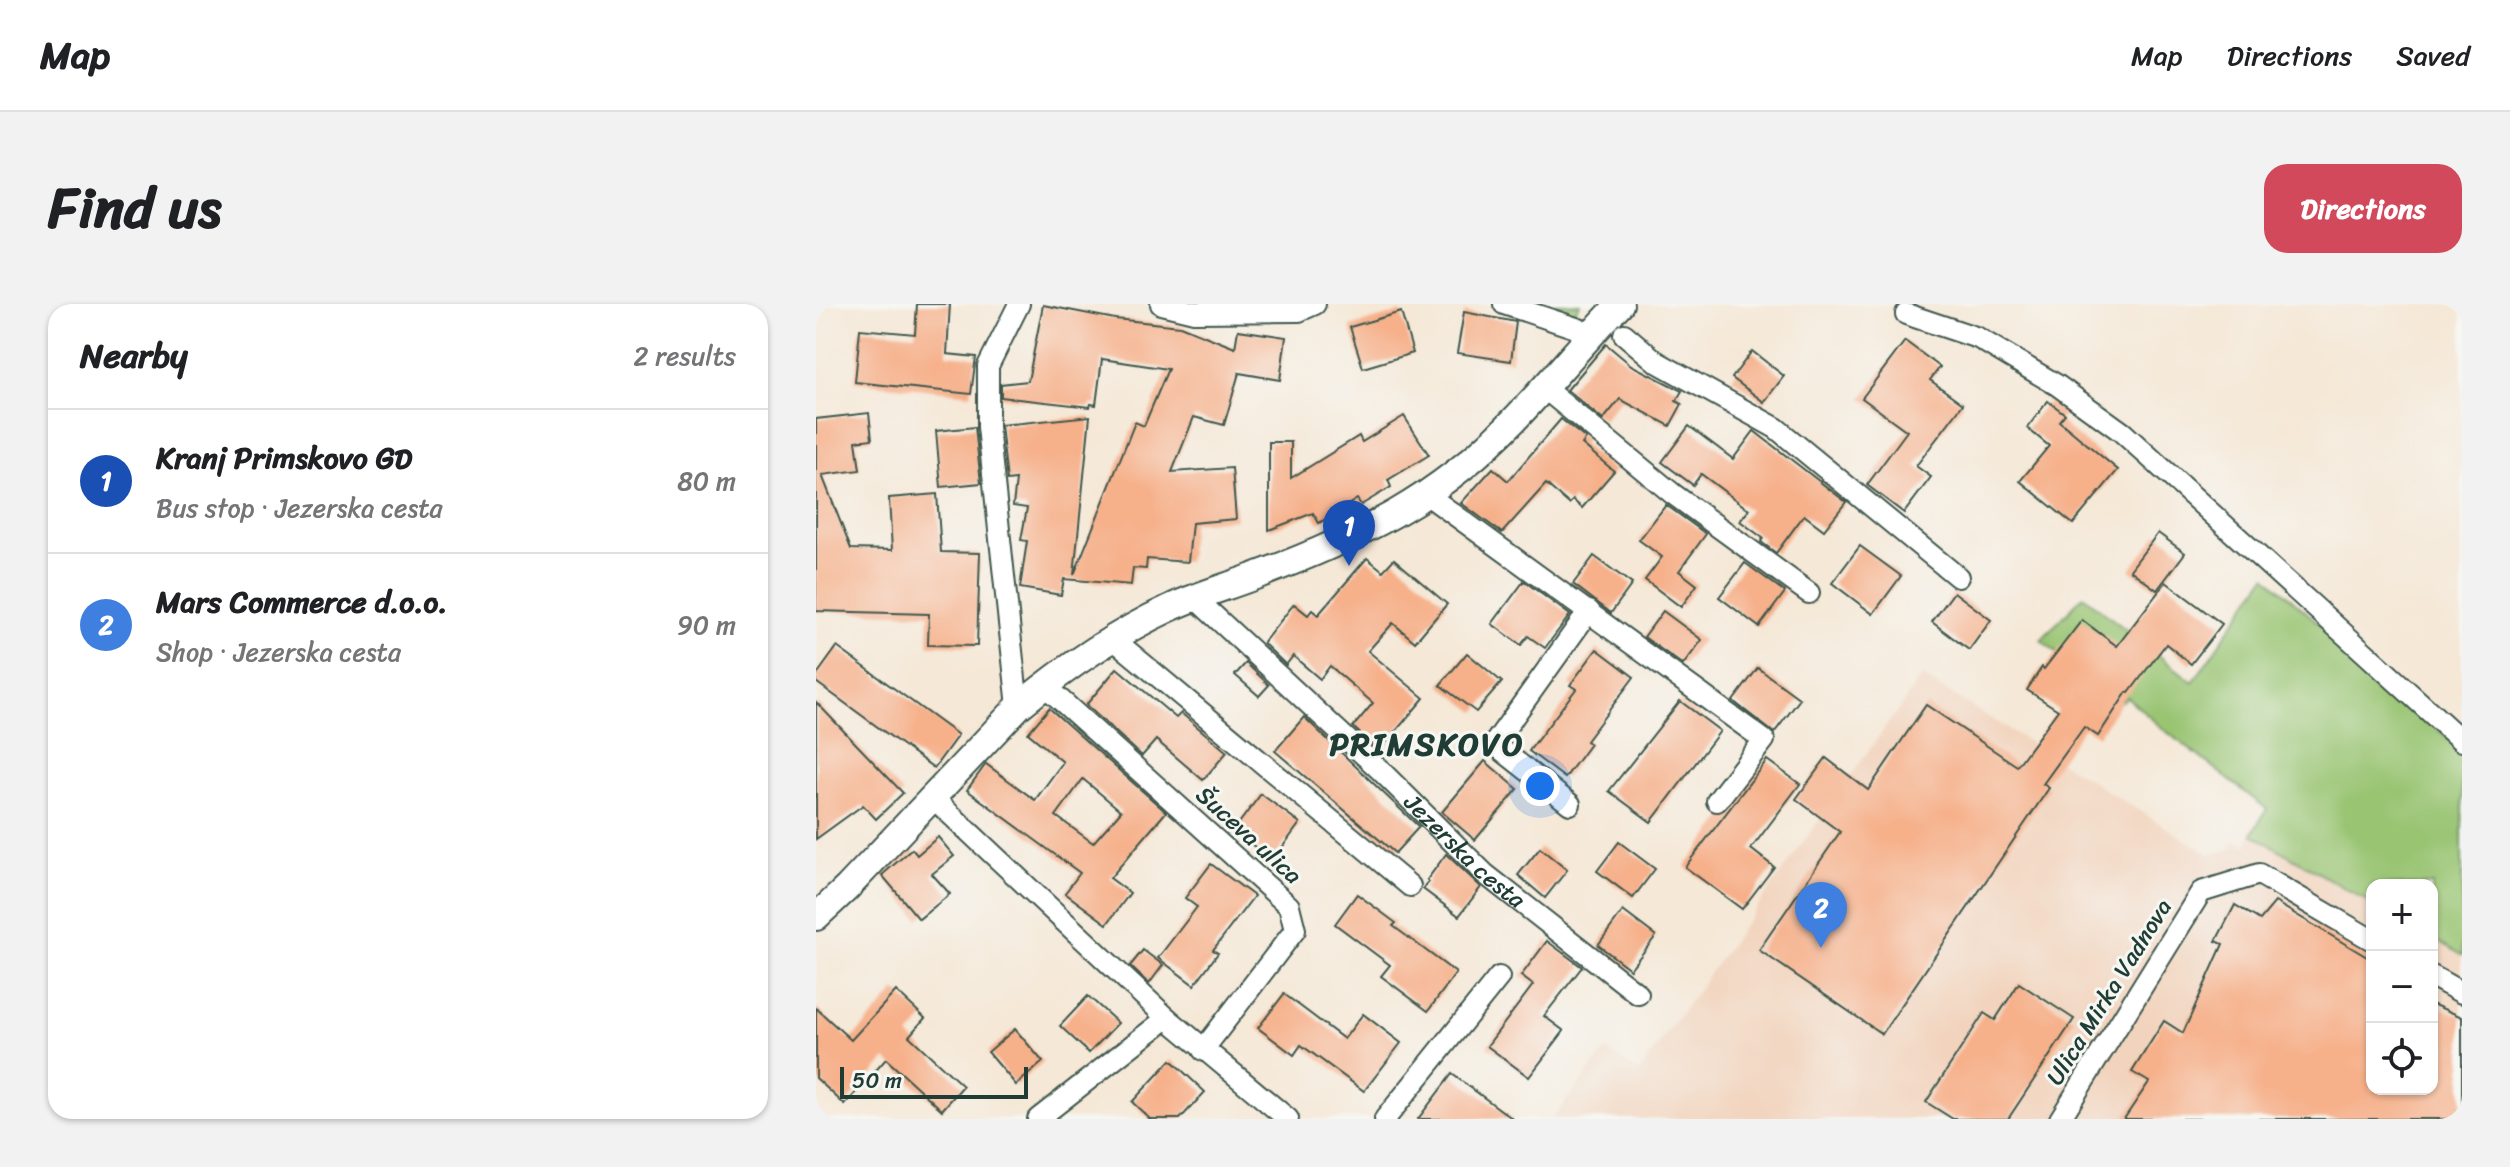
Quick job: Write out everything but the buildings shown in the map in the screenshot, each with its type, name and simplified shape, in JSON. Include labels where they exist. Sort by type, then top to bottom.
[{"type":"street","points":[[1018,707],[988,427],[988,366],[1019,304]]},
{"type":"street","points":[[1161,304],[1194,312],[1209,312],[1299,311],[1315,304]]},
{"type":"street","points":[[1504,304],[1591,333]]},
{"type":"street","points":[[816,917],[1018,707],[1044,685],[1112,638],[1172,607],[1341,539],[1392,515],[1426,494],[1511,423],[1620,304]]},
{"type":"street","points":[[1906,314],[1978,338],[2057,385],[2122,432],[2462,741]]},
{"type":"street","points":[[1624,334],[1657,362],[1776,428],[1958,577]]},
{"type":"street","points":[[1544,388],[1673,494],[1809,593]]},
{"type":"street","points":[[1426,494],[1764,740],[1717,801]]},
{"type":"street","name":"Jezerska cesta","points":[[1195,598],[1379,769],[1485,874],[1638,994]]},
{"type":"street","points":[[1570,804],[1494,744],[1589,611]]},
{"type":"street","points":[[1112,638],[1410,886]]},
{"type":"street","name":"Šuceva ulica","points":[[1044,685],[1289,906],[1295,930],[1203,1050]]},
{"type":"street","points":[[933,798],[1167,1018],[1288,1119]]},
{"type":"street","name":"Ulica Mirka Vadnova","points":[[2060,1119],[2201,892],[2259,874],[2366,936]]},
{"type":"street","points":[[1385,1119],[1499,977]]},
{"type":"street","points":[[2438,979],[2462,993]]},
{"type":"street","points":[[1038,1119],[1167,1018]]},
{"type":"shaded area","points":[[1922,676],[2209,854],[2230,849],[2235,840],[2247,845],[2252,834],[2366,900],[2366,1095],[2438,1095],[2438,941],[2462,955],[2462,1119],[1552,1119],[1606,1050],[1639,1072]]},
{"type":"green space","points":[[1524,304],[1580,304],[1570,318]]},
{"type":"green space","points":[[2266,576],[2462,751],[2462,955],[2438,941],[2438,879],[2366,879],[2366,900],[2252,834],[2267,809],[2127,697],[2120,702],[2041,640],[2083,596],[2193,682]]},
{"type":"place","name":"Kranj Primskovo GD","points":[[1349,566]]},
{"type":"place","name":"Mars Commerce d.o.o.","points":[[1821,948]]},
{"type":"district","name":"PRIMSKOVO","points":[[1427,744]]}]
